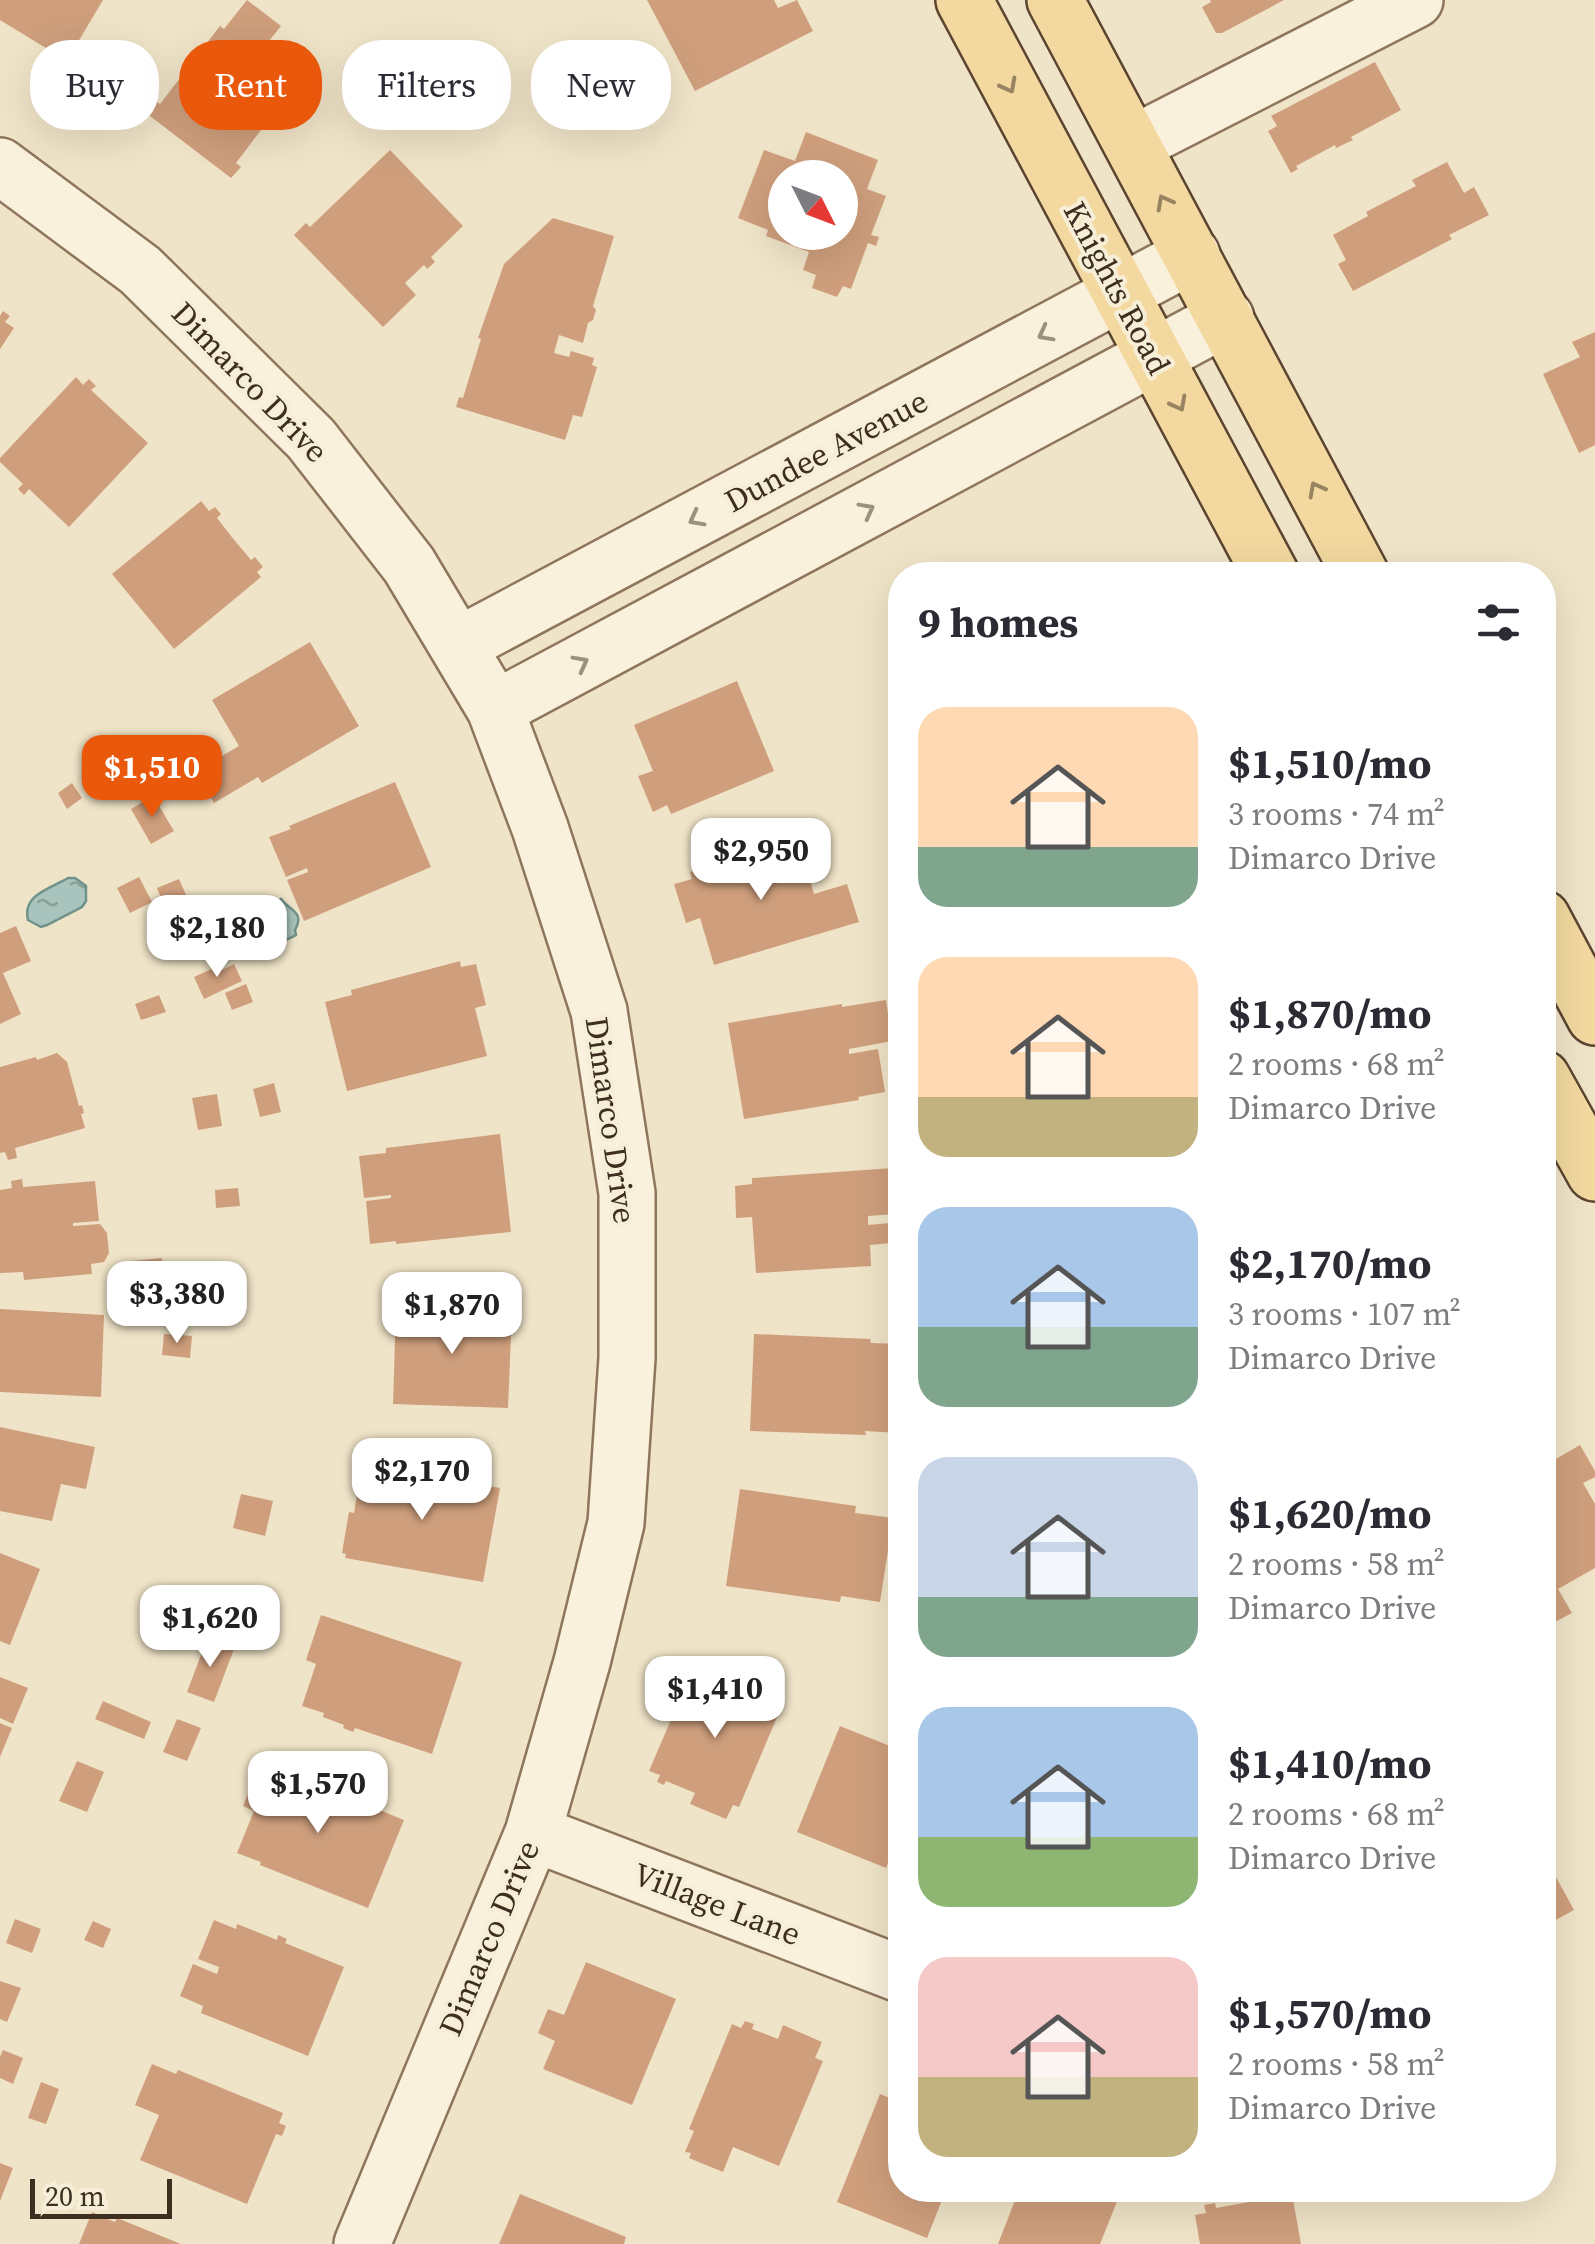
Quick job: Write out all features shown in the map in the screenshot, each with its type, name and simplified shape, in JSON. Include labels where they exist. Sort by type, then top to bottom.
[{"type":"main road","name":"Knights Road","points":[[964,0],[1264,562]]},
{"type":"main road","points":[[1055,0],[1355,562]]},
{"type":"main road","points":[[1556,944],[1595,1018]]},
{"type":"main road","points":[[1567,1099],[1595,1173]]},
{"type":"street","points":[[1133,144],[1415,0]]},
{"type":"street","name":"Dimarco Drive","points":[[0,166],[140,270],[312,438],[409,565],[495,709],[540,828],[599,1011],[627,1193],[627,1358],[616,1523],[582,1662],[533,1833],[362,2244]]},
{"type":"street","name":"Dundee Avenue","points":[[459,646],[1192,255]]},
{"type":"street","points":[[495,709],[1226,318]]},
{"type":"street","name":"Village Lane","points":[[533,1833],[888,1969]]},
{"type":"water","points":[[68,878],[86,886],[82,907],[41,927],[28,920],[27,911],[33,899]]},
{"type":"water","points":[[281,899],[297,915],[296,935],[248,959],[228,947],[226,940],[232,929],[229,923]]},
{"type":"building","points":[[0,0],[103,0],[79,40],[33,40],[0,20]]},
{"type":"building","points":[[247,0],[281,26],[270,40],[209,40],[220,26],[224,29]]},
{"type":"building","points":[[647,0],[774,0],[778,8],[797,0],[813,31],[695,91]]},
{"type":"building","points":[[1210,0],[1284,0],[1216,33],[1202,7]]},
{"type":"building","points":[[1375,62],[1401,110],[1351,137],[1353,140],[1296,166],[1298,169],[1291,173],[1268,131],[1277,126],[1271,116]]},
{"type":"building","points":[[179,79],[179,130],[261,130],[236,163],[241,167],[231,178],[159,123],[160,104]]},
{"type":"building","points":[[806,132],[878,160],[867,189],[886,196],[871,235],[879,237],[876,246],[868,243],[851,289],[843,286],[837,297],[812,288],[816,275],[803,270],[809,252],[804,250],[858,250],[858,160],[795,160]]},
{"type":"building","points":[[390,150],[463,226],[431,257],[435,262],[427,269],[424,265],[405,283],[416,295],[383,327],[294,235],[306,223],[310,227]]},
{"type":"building","points":[[764,150],[792,160],[768,160],[768,230],[738,218]]},
{"type":"building","points":[[1447,162],[1464,193],[1474,187],[1489,215],[1353,291],[1338,264],[1346,260],[1333,235],[1368,216],[1366,212],[1416,186],[1412,180]]},
{"type":"building","points":[[553,218],[614,236],[593,306],[596,310],[583,343],[559,335],[554,353],[569,357],[571,351],[594,358],[592,365],[597,367],[582,417],[573,415],[565,440],[456,407],[459,397],[463,398],[481,339],[478,338],[504,264]]},
{"type":"building","points":[[3,311],[10,316],[5,322],[14,328],[0,349],[0,316]]},
{"type":"building","points":[[1595,332],[1595,445],[1579,453],[1543,374],[1580,357],[1572,342]]},
{"type":"building","points":[[76,377],[83,385],[89,379],[96,386],[91,390],[148,443],[69,527],[29,489],[24,495],[18,489],[23,484],[0,458]]},
{"type":"building","points":[[201,501],[209,511],[215,507],[221,514],[217,518],[231,536],[251,560],[255,557],[263,567],[257,572],[261,577],[174,649],[112,574]]},
{"type":"building","points":[[310,642],[359,726],[262,783],[258,777],[214,803],[196,771],[239,746],[212,700]]},
{"type":"building","points":[[737,681],[774,771],[671,814],[667,805],[653,812],[638,776],[653,771],[634,725]]},
{"type":"building","points":[[395,782],[431,867],[304,921],[287,880],[308,872],[307,868],[286,877],[269,837]]},
{"type":"building","points":[[72,783],[82,798],[67,809],[58,793]]},
{"type":"building","points":[[153,796],[174,831],[151,844],[131,809]]},
{"type":"building","points":[[798,840],[814,894],[847,884],[859,922],[714,965],[700,918],[686,923],[674,884],[692,879],[690,872]]},
{"type":"building","points":[[139,877],[152,902],[130,913],[117,888]]},
{"type":"building","points":[[179,879],[194,913],[171,922],[157,888]]},
{"type":"building","points":[[16,926],[31,961],[3,973],[21,1014],[0,1024],[0,933]]},
{"type":"building","points":[[460,961],[461,967],[476,964],[486,1005],[475,1008],[487,1056],[347,1091],[325,1002],[352,995],[351,990]]},
{"type":"building","points":[[234,964],[242,981],[204,999],[194,977],[220,965],[222,970]]},
{"type":"building","points":[[246,984],[253,1002],[232,1010],[225,993]]},
{"type":"building","points":[[159,995],[166,1012],[141,1020],[135,1004]]},
{"type":"building","points":[[886,1000],[888,1042],[849,1049],[849,1054],[878,1049],[885,1092],[744,1119],[728,1023]]},
{"type":"building","points":[[57,1053],[67,1062],[79,1106],[82,1105],[85,1128],[15,1148],[17,1158],[8,1160],[5,1152],[0,1153],[0,1067]]},
{"type":"building","points":[[274,1083],[281,1112],[260,1117],[253,1089]]},
{"type":"building","points":[[217,1094],[222,1126],[198,1130],[192,1098]]},
{"type":"building","points":[[500,1134],[511,1232],[370,1244],[366,1201],[391,1195],[364,1198],[359,1156],[386,1153],[386,1148]]},
{"type":"building","points":[[888,1168],[888,1215],[868,1216],[868,1225],[888,1223],[888,1243],[870,1245],[871,1266],[756,1273],[752,1217],[736,1218],[735,1186],[752,1184],[752,1178]]},
{"type":"building","points":[[22,1179],[23,1187],[95,1181],[99,1221],[73,1223],[100,1224],[107,1233],[109,1253],[104,1262],[91,1264],[92,1274],[24,1280],[23,1272],[0,1273],[0,1190],[12,1188],[11,1181]]},
{"type":"building","points":[[238,1188],[240,1206],[216,1208],[215,1190]]},
{"type":"building","points":[[162,1258],[163,1284],[132,1285],[131,1261]]},
{"type":"building","points":[[396,1307],[512,1311],[508,1408],[393,1404]]},
{"type":"building","points":[[0,1309],[104,1315],[101,1397],[0,1392]]},
{"type":"building","points":[[164,1334],[192,1336],[190,1358],[162,1355]]},
{"type":"building","points":[[754,1334],[870,1339],[871,1343],[888,1344],[888,1432],[750,1431]]},
{"type":"building","points":[[0,1427],[95,1447],[86,1489],[61,1484],[52,1521],[0,1511]]},
{"type":"building","points":[[1580,1445],[1595,1471],[1595,1477],[1583,1483],[1595,1504],[1595,1568],[1558,1589],[1572,1613],[1556,1622],[1556,1459]]},
{"type":"building","points":[[362,1464],[500,1488],[483,1582],[345,1558],[342,1553],[349,1512],[354,1513]]},
{"type":"building","points":[[740,1489],[856,1506],[855,1513],[888,1517],[888,1550],[880,1602],[841,1596],[840,1602],[726,1586]]},
{"type":"building","points":[[241,1494],[273,1501],[265,1536],[233,1528]]},
{"type":"building","points":[[0,1553],[40,1569],[10,1645],[0,1641]]},
{"type":"building","points":[[321,1615],[462,1662],[432,1754],[355,1728],[353,1732],[323,1717],[324,1713],[302,1706],[316,1664],[306,1660]]},
{"type":"building","points":[[207,1639],[234,1649],[214,1702],[187,1692]]},
{"type":"building","points":[[694,1666],[783,1703],[739,1807],[733,1805],[726,1819],[690,1804],[695,1793],[666,1781],[664,1785],[657,1782],[660,1775],[649,1771]]},
{"type":"building","points":[[0,1677],[28,1688],[13,1724],[0,1718]]},
{"type":"building","points":[[103,1701],[151,1722],[144,1739],[95,1719]]},
{"type":"building","points":[[177,1719],[201,1728],[187,1761],[163,1752]]},
{"type":"building","points":[[0,1723],[12,1728],[0,1757]]},
{"type":"building","points":[[840,1726],[888,1745],[886,1868],[797,1832]]},
{"type":"building","points":[[77,1761],[104,1772],[87,1812],[59,1801]]},
{"type":"building","points":[[259,1766],[296,1781],[298,1777],[404,1820],[368,1908],[237,1853],[254,1811],[243,1806]]},
{"type":"building","points":[[1556,1877],[1574,1910],[1556,1920]]},
{"type":"building","points":[[15,1919],[41,1929],[32,1953],[6,1943]]},
{"type":"building","points":[[214,1920],[236,1929],[237,1924],[277,1940],[278,1935],[287,1939],[285,1943],[344,1967],[308,2056],[201,2013],[203,2006],[180,1996],[193,1964],[217,1974],[219,1967],[198,1959]]},
{"type":"building","points":[[93,1921],[111,1929],[103,1948],[84,1940]]},
{"type":"building","points":[[586,1962],[676,1999],[632,2105],[543,2069],[555,2041],[538,2033],[548,2009],[564,2015]]},
{"type":"building","points":[[0,1981],[21,1988],[7,2022],[0,2019]]},
{"type":"building","points":[[745,2021],[754,2024],[752,2029],[778,2039],[783,2025],[822,2042],[815,2058],[823,2061],[779,2166],[733,2147],[723,2172],[689,2158],[691,2153],[685,2152],[694,2131],[689,2129],[732,2024],[741,2028]]},
{"type":"building","points":[[3,2050],[23,2058],[13,2084],[0,2078]]},
{"type":"building","points":[[152,2064],[176,2074],[178,2070],[283,2113],[279,2123],[286,2126],[282,2136],[276,2134],[247,2204],[140,2160],[159,2115],[135,2105]]},
{"type":"building","points":[[41,2082],[59,2089],[46,2124],[28,2118]]},
{"type":"building","points":[[880,2094],[888,2097],[888,2202],[941,2202],[927,2238],[837,2202]]},
{"type":"building","points":[[0,2163],[13,2168],[0,2201]]},
{"type":"building","points":[[520,2194],[626,2237],[624,2244],[499,2244]]},
{"type":"building","points":[[1014,2202],[1117,2202],[1100,2244],[998,2244]]},
{"type":"building","points":[[1249,2202],[1293,2202],[1301,2244],[1200,2244],[1195,2215],[1206,2213],[1204,2205],[1215,2203],[1216,2208]]},
{"type":"building","points":[[92,2212],[115,2222],[117,2218],[181,2244],[79,2244]]}]
